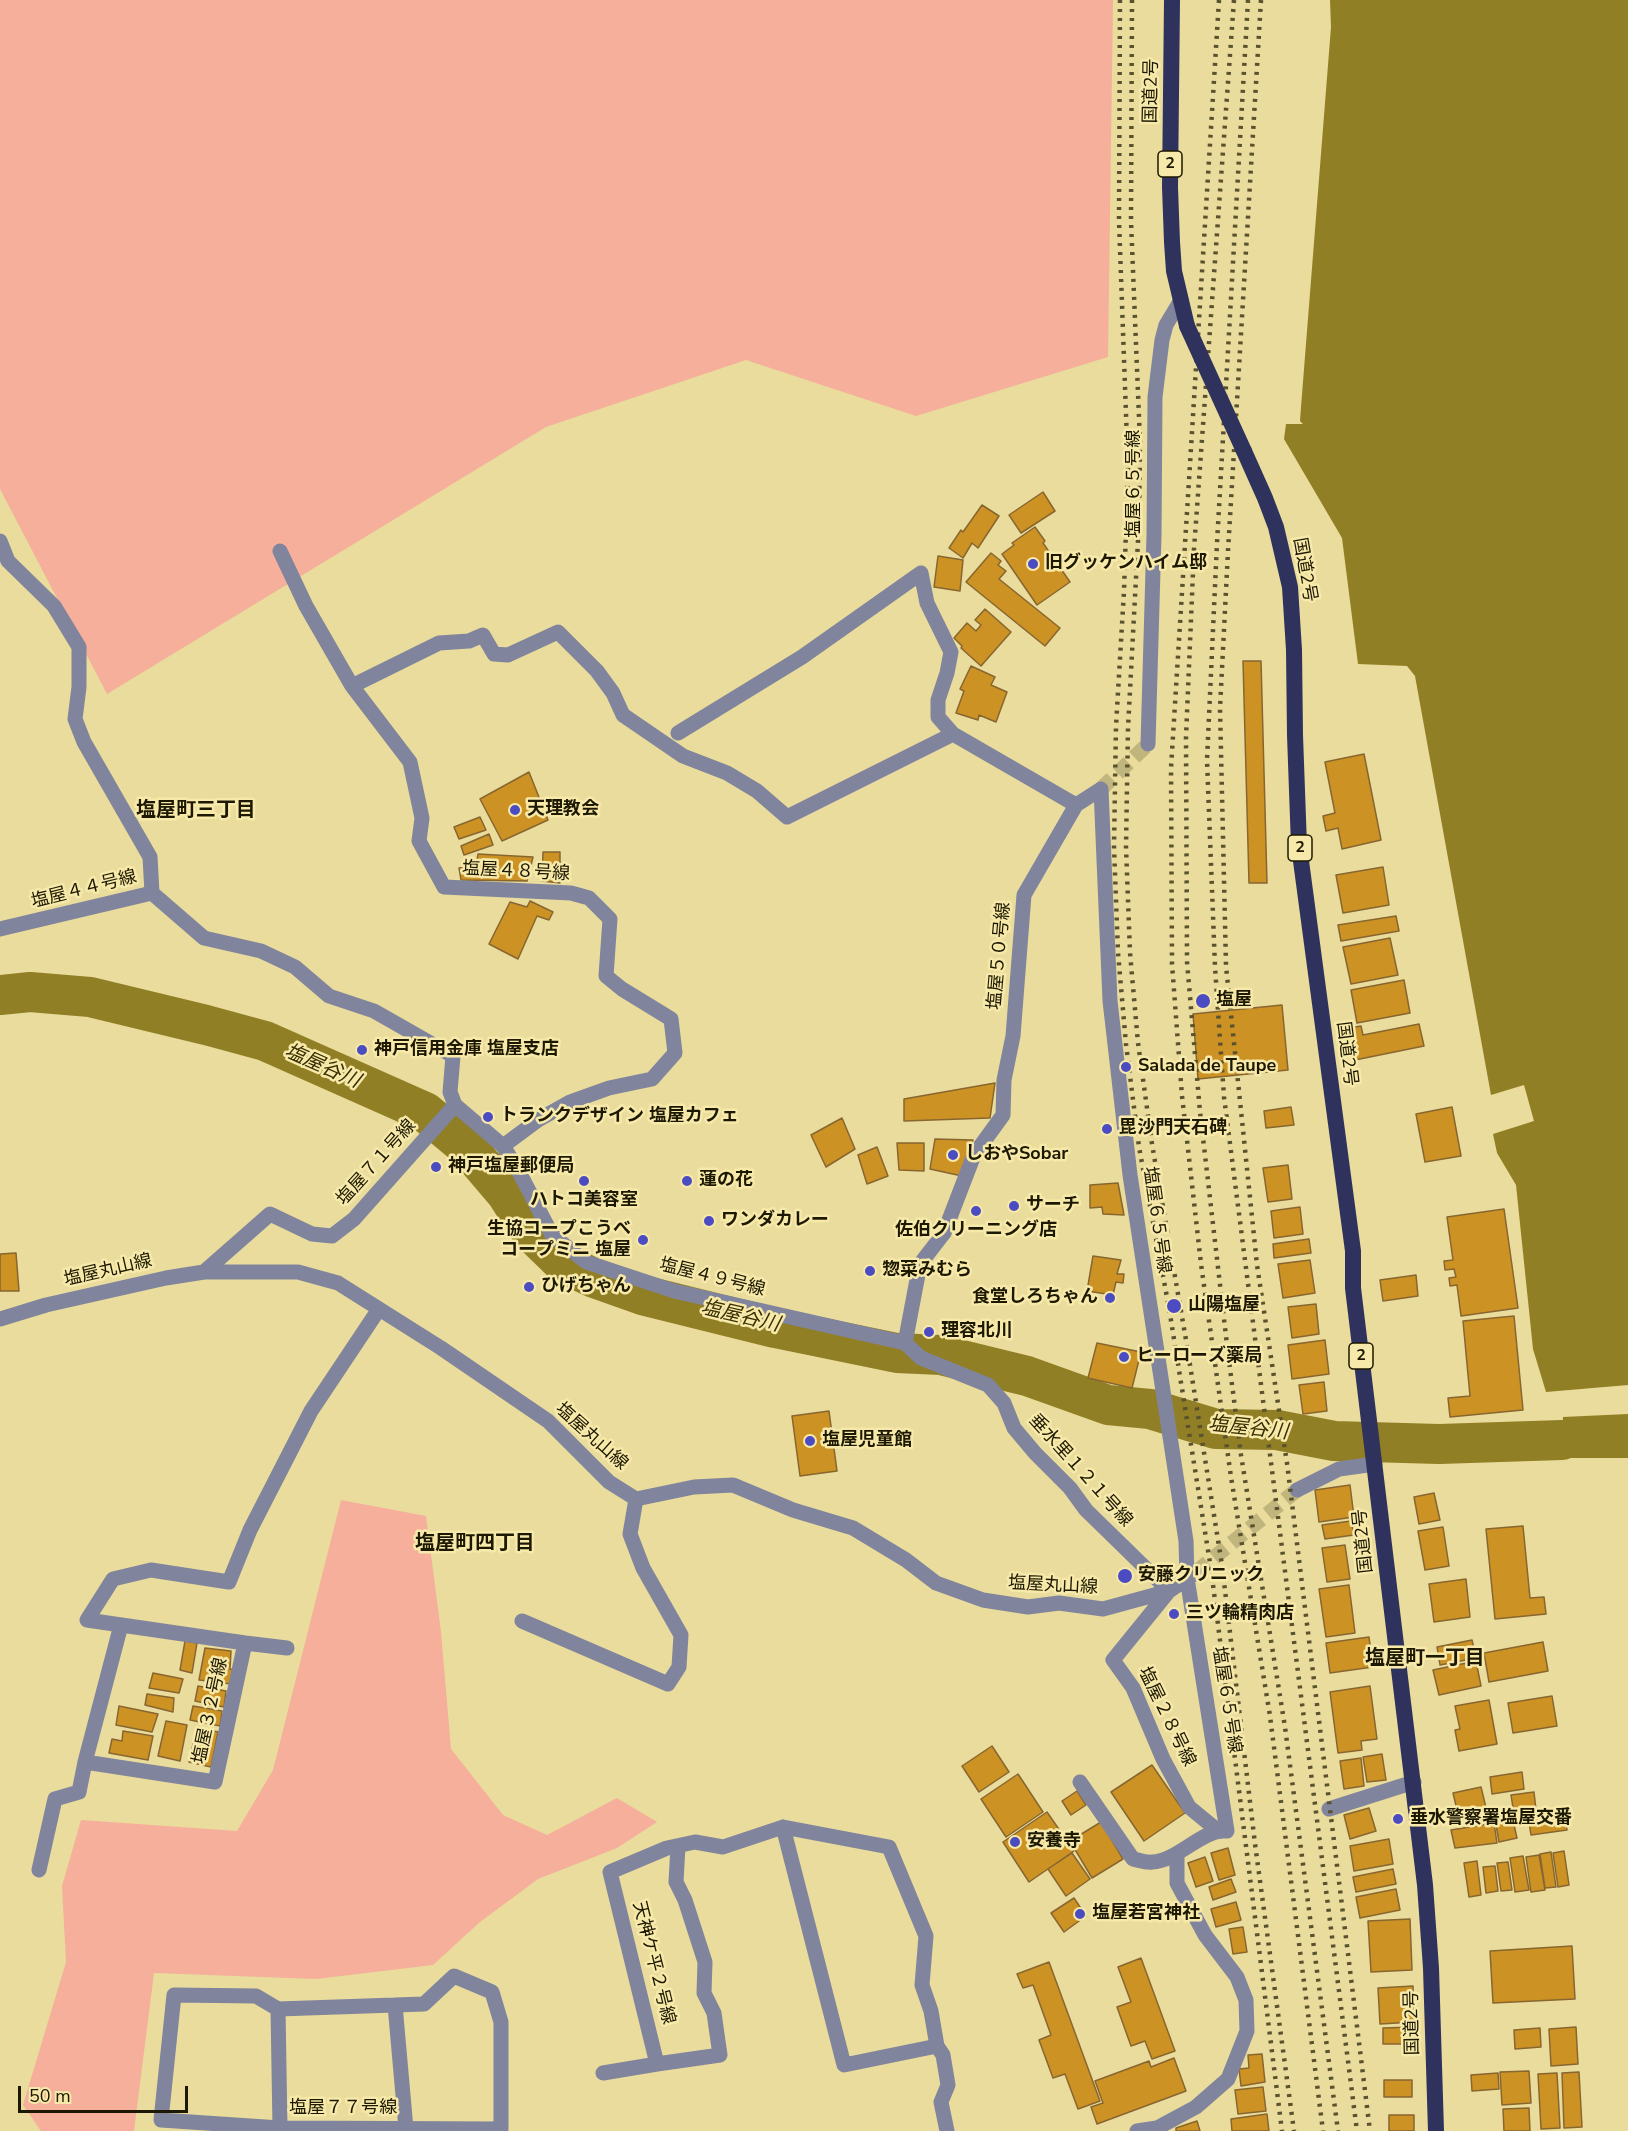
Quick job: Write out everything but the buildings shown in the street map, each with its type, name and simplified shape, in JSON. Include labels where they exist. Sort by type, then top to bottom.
[{"type":"highway","name":"国道2号","points":[[1172,0],[1170,187],[1174,272],[1187,326],[1276,527],[1290,587],[1294,650],[1294,735],[1299,846],[1353,1251],[1353,1288],[1394,1637],[1414,1782],[1431,1968],[1436,2131]]},
{"type":"street","name":"塩屋６５号線","points":[[1148,744],[1155,397],[1162,340],[1166,325],[1180,300]]},
{"type":"street","points":[[0,541],[8,561],[54,606],[79,647],[79,687],[75,719],[89,751],[150,857],[152,893]]},
{"type":"street","name":"塩屋４８号線","points":[[280,551],[306,606],[352,686],[410,762],[422,818],[419,841],[444,887],[571,893],[589,898],[610,919],[606,976],[622,989],[671,1019],[675,1053],[652,1079],[609,1088],[570,1102],[538,1120],[503,1146]]},
{"type":"street","points":[[678,733],[802,657],[921,573],[927,603],[951,652],[938,700],[938,717],[953,734],[1076,805]]},
{"type":"street","points":[[352,686],[439,643],[469,641],[483,635],[494,654],[508,655],[558,632],[597,671],[613,693],[623,715],[683,756],[727,773],[757,791],[787,817],[953,734]]},
{"type":"street","name":"塩屋６５号線","points":[[1076,805],[1101,789],[1110,1001],[1130,1175],[1192,1575],[1226,1831]]},
{"type":"street","name":"塩屋５０号線","points":[[912,1349],[920,1264],[944,1233],[974,1155],[1003,1115],[1004,1080],[1013,1036],[1024,896],[1076,805]]},
{"type":"street","name":"塩屋４４号線","points":[[0,929],[152,893],[204,938],[261,951],[295,967],[329,996],[374,1011],[453,1056],[450,1092],[452,1108]]},
{"type":"street","points":[[452,1108],[503,1146]]},
{"type":"street","name":"塩屋７１号線","points":[[204,1272],[270,1215],[312,1234],[332,1236],[354,1219],[452,1108]]},
{"type":"street","name":"塩屋４９号線","points":[[503,1146],[552,1235],[586,1262],[674,1291],[912,1349]]},
{"type":"street","name":"塩屋丸山線","points":[[0,1318],[85,1296],[204,1272],[298,1272],[339,1283],[441,1348],[548,1421],[609,1482],[636,1499],[694,1487],[733,1485],[793,1510],[853,1528],[906,1560],[936,1583],[983,1600],[1028,1607],[1059,1603],[1103,1609],[1169,1591],[1192,1575]]},
{"type":"street","name":"塩屋３２号線","points":[[84,1762],[215,1782],[245,1643],[87,1620],[113,1579],[151,1570],[229,1582],[250,1530],[311,1411],[379,1309]]},
{"type":"street","name":"垂水里１２１号線","points":[[912,1349],[988,1385],[1004,1403],[1014,1428],[1035,1453],[1070,1488],[1086,1510],[1169,1591]]},
{"type":"street","points":[[1297,1490],[1339,1469],[1374,1460]]},
{"type":"street","points":[[522,1621],[668,1684],[679,1667],[681,1635],[643,1568],[630,1534],[636,1499]]},
{"type":"street","name":"塩屋２８号線","points":[[1169,1591],[1113,1660],[1133,1688],[1163,1759],[1189,1807],[1226,1831]]},
{"type":"street","points":[[39,1870],[55,1799],[79,1792],[84,1762],[121,1625]]},
{"type":"street","points":[[245,1643],[287,1648]]},
{"type":"street","points":[[1080,1782],[1133,1859],[1152,1862],[1177,1854],[1226,1831]]},
{"type":"street","points":[[1329,1809],[1414,1782]]},
{"type":"street","points":[[783,1827],[844,2065],[937,2046]]},
{"type":"street","points":[[603,2073],[720,2055],[714,2013],[704,1993],[705,1962],[685,1900],[676,1882],[678,1846],[695,1842],[723,1847],[783,1827],[889,1847],[926,1936],[922,1985],[931,2011],[937,2046],[943,2055],[948,2085],[941,2102],[947,2131]]},
{"type":"street","name":"天神ケ平２号線","points":[[657,2064],[610,1872],[678,1846]]},
{"type":"street","points":[[1137,2131],[1157,2128],[1196,2108],[1228,2079],[1246,2031],[1246,2000],[1237,1977],[1205,1935],[1177,1883],[1177,1854]]},
{"type":"street","points":[[280,2128],[161,2120],[174,1995],[256,1996],[278,2009],[423,2004],[454,1976],[492,1992],[501,2022],[500,2130]]},
{"type":"street","name":"塩屋７７号線","points":[[395,2005],[406,2129]]},
{"type":"street","name":"塩屋７７号線","points":[[278,2009],[280,2128],[500,2130]]},
{"type":"shaded area","points":[[0,0],[1113,0],[1108,357],[916,416],[746,360],[546,427],[107,694],[0,489]]},
{"type":"shaded area","points":[[1330,0],[1628,0],[1628,1385],[1546,1392],[1533,1349],[1516,1185],[1497,1153],[1493,1134],[1534,1121],[1524,1085],[1491,1095],[1415,676],[1407,666],[1358,664],[1342,538],[1284,439],[1286,424],[1303,424],[1300,421],[1331,27]]},
{"type":"shaded area","points":[[1628,1414],[1628,1458],[1565,1458],[1562,1440],[1563,1417]]},
{"type":"shaded area","points":[[341,1500],[426,1516],[441,1632],[451,1749],[503,1815],[547,1835],[617,1798],[657,1822],[617,1848],[538,1879],[480,1922],[433,1965],[316,1979],[154,1973],[134,2131],[41,2131],[23,2105],[66,1962],[62,1886],[81,1820],[237,1831],[273,1770]]},
{"type":"waterway","name":"塩屋谷川","points":[[0,995],[30,992],[90,997],[265,1041],[425,1112],[466,1146],[506,1193],[531,1232],[564,1264],[594,1278],[642,1295],[775,1328],[897,1353],[941,1355],[1027,1376],[1108,1405],[1150,1409],[1216,1429],[1277,1430],[1334,1441],[1439,1444],[1562,1440]]},
{"type":"tunnel","points":[[1101,789],[1148,744]]},
{"type":"tunnel","points":[[1196,1572],[1297,1490]]},
{"type":"railway","points":[[1120,0],[1119,221],[1128,469],[1116,726],[1114,847],[1118,953],[1126,1044],[1139,1147],[1169,1308],[1211,1569],[1282,2131]]},
{"type":"railway","points":[[1132,0],[1131,221],[1140,442],[1139,522],[1128,728],[1126,847],[1130,953],[1138,1043],[1152,1144],[1222,1565],[1255,1844],[1294,2131]]},
{"type":"railway","points":[[1219,0],[1171,768],[1172,964],[1182,1096],[1201,1264],[1231,1477],[1270,1716],[1323,2131]]},
{"type":"railway","points":[[1234,0],[1194,549],[1186,737],[1187,962],[1200,1112],[1241,1455],[1285,1727],[1338,2131]]},
{"type":"railway","points":[[1248,0],[1207,760],[1215,967],[1224,1097],[1357,2131]]},
{"type":"railway","points":[[1261,0],[1220,708],[1226,966],[1257,1265],[1287,1463],[1370,2131]]},
{"type":"place","name":"旧グッケンハイム邸","points":[[1033,564]]},
{"type":"place","name":"天理教会","points":[[515,810]]},
{"type":"place","name":"塩屋","points":[[1203,1001]]},
{"type":"place","name":"神戸信用金庫 塩屋支店","points":[[362,1050]]},
{"type":"place","name":"Salada de Taupe","points":[[1126,1067]]},
{"type":"place","name":"トランクデザイン 塩屋カフェ","points":[[488,1117]]},
{"type":"place","name":"毘沙門天石碑","points":[[1107,1129]]},
{"type":"place","name":"しおやSobar","points":[[953,1155]]},
{"type":"place","name":"神戸塩屋郵便局","points":[[436,1167]]},
{"type":"place","name":"ハトコ美容室","points":[[584,1181]]},
{"type":"place","name":"蓮の花","points":[[687,1181]]},
{"type":"place","name":"サーチ","points":[[1014,1206]]},
{"type":"place","name":"佐伯クリーニング店","points":[[976,1211]]},
{"type":"place","name":"ワンダカレー","points":[[709,1221]]},
{"type":"place","name":"生協コープこうべ コープミニ 塩屋","points":[[643,1240]]},
{"type":"place","name":"惣菜みむら","points":[[870,1271]]},
{"type":"place","name":"ひげちゃん","points":[[529,1287]]},
{"type":"place","name":"食堂しろちゃん","points":[[1110,1298]]},
{"type":"place","name":"山陽塩屋","points":[[1174,1306]]},
{"type":"place","name":"理容北川","points":[[929,1332]]},
{"type":"place","name":"ヒーローズ薬局","points":[[1124,1357]]},
{"type":"place","name":"塩屋児童館","points":[[810,1441]]},
{"type":"place","name":"安藤クリニック","points":[[1125,1576]]},
{"type":"place","name":"三ツ輪精肉店","points":[[1174,1614]]},
{"type":"place","name":"垂水警察署塩屋交番","points":[[1398,1819]]},
{"type":"place","name":"安養寺","points":[[1015,1842]]},
{"type":"place","name":"塩屋若宮神社","points":[[1080,1914]]},
{"type":"district","name":"塩屋町三丁目","points":[[196,811]]},
{"type":"district","name":"塩屋町四丁目","points":[[475,1544]]},
{"type":"district","name":"塩屋町一丁目","points":[[1425,1659]]}]
